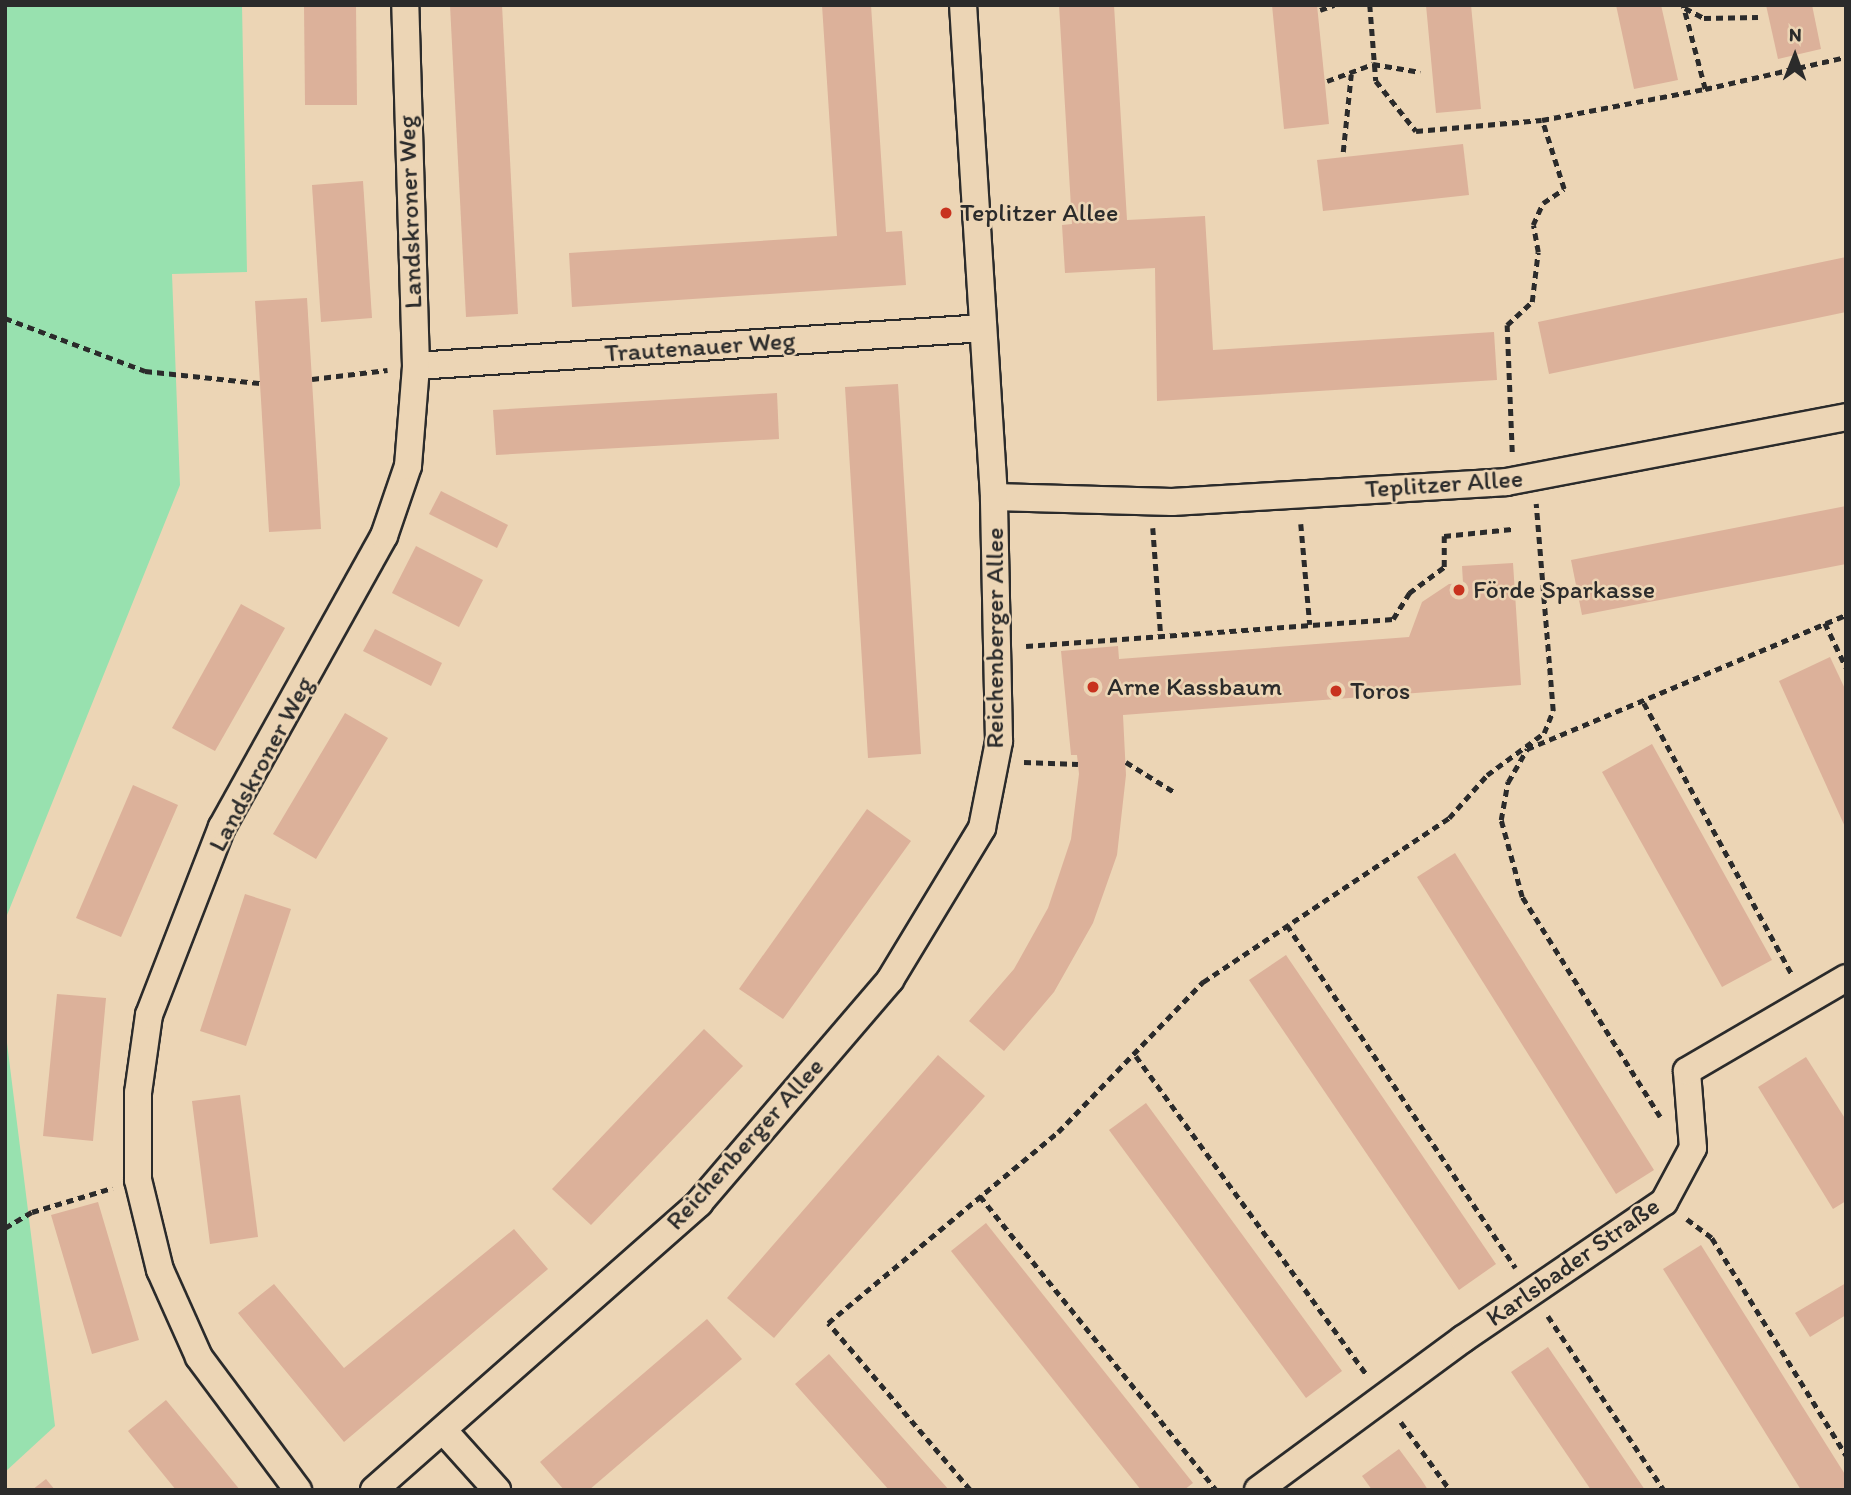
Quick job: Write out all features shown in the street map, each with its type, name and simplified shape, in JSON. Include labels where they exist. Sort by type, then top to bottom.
[{"type":"street","name":"Landskroner Weg","points":[[298,1490],[199,1357],[160,1270],[138,1180],[138,1093],[149,1015],[222,827],[384,536],[408,466],[416,366],[405,5]]},
{"type":"street","name":"Reichenberger Allee","points":[[374,1490],[699,1203],[890,979],[982,828],[996,759],[998,648],[994,497],[963,5]]},
{"type":"street","name":"Trautenauer Weg","points":[[416,366],[983,328]]},
{"type":"street","name":"Teplitzer Allee","points":[[994,497],[1152,501],[1523,479],[1846,417]]},
{"type":"street","points":[[1693,1148],[1687,1071],[1805,998],[1846,978]]},
{"type":"street","name":"Karlsbader Straße","points":[[1258,1490],[1531,1292],[1664,1202],[1693,1148]]},
{"type":"street","points":[[443,1430],[497,1490]]},
{"type":"path","points":[[1320,10],[1334,5]]},
{"type":"path","points":[[1370,5],[1373,64],[1383,98],[1416,131],[1542,120],[1705,89],[1846,57]]},
{"type":"path","points":[[1684,6],[1704,18],[1758,17]]},
{"type":"path","points":[[1684,6],[1705,89]]},
{"type":"path","points":[[1327,81],[1373,64],[1420,72]]},
{"type":"path","points":[[1343,152],[1351,74]]},
{"type":"path","points":[[1542,120],[1564,189],[1543,203],[1533,225],[1538,252],[1532,302],[1507,326],[1523,479],[1553,711],[1544,733],[1527,750],[1508,782],[1502,820],[1521,897],[1652,1109],[1693,1148]]},
{"type":"path","points":[[5,318],[145,371],[260,383]]},
{"type":"path","points":[[312,379],[416,366]]},
{"type":"path","points":[[1298,494],[1310,625]]},
{"type":"path","points":[[1152,501],[1161,636]]},
{"type":"path","points":[[998,648],[1393,619],[1409,593],[1444,567],[1444,536],[1512,529]]},
{"type":"path","points":[[970,1490],[828,1323],[981,1196],[1136,1056],[1203,982],[1449,818],[1487,775],[1527,750],[1644,704],[1846,615]]},
{"type":"path","points":[[1825,622],[1846,667]]},
{"type":"path","points":[[1644,704],[1805,998]]},
{"type":"path","points":[[996,759],[1078,764]]},
{"type":"path","points":[[1126,762],[1177,793]]},
{"type":"path","points":[[1287,925],[1664,1490]]},
{"type":"path","points":[[1136,1056],[1450,1490]]},
{"type":"path","points":[[5,1228],[32,1212],[138,1180]]},
{"type":"path","points":[[981,1196],[1216,1490]]},
{"type":"path","points":[[1664,1202],[1712,1238],[1846,1455]]},
{"type":"green space","points":[[5,5],[242,5],[247,272],[172,274],[180,485],[5,920]]},
{"type":"green space","points":[[5,1027],[55,1426],[5,1472]]},
{"type":"building","points":[[304,5],[356,5],[357,105],[305,105]]},
{"type":"building","points":[[450,5],[502,5],[518,314],[466,317]]},
{"type":"building","points":[[822,5],[871,5],[886,232],[902,231],[906,285],[572,307],[569,253],[837,236]]},
{"type":"building","points":[[1059,5],[1114,5],[1127,220],[1205,216],[1213,350],[1494,332],[1497,380],[1157,401],[1155,268],[1065,273],[1062,225],[1072,224]]},
{"type":"building","points":[[1272,5],[1317,5],[1329,124],[1284,129]]},
{"type":"building","points":[[1426,5],[1471,5],[1481,109],[1436,113]]},
{"type":"building","points":[[1616,5],[1661,5],[1678,80],[1634,89]]},
{"type":"building","points":[[1766,5],[1812,5],[1821,49],[1778,59]]},
{"type":"building","points":[[1463,144],[1469,195],[1323,211],[1317,160]]},
{"type":"building","points":[[363,181],[372,318],[321,322],[312,185]]},
{"type":"building","points":[[1846,257],[1846,312],[1549,374],[1538,322]]},
{"type":"building","points":[[307,298],[321,529],[269,532],[255,301]]},
{"type":"building","points":[[898,384],[921,754],[868,758],[845,387]]},
{"type":"building","points":[[777,393],[779,439],[496,455],[493,410]]},
{"type":"building","points":[[441,491],[508,525],[497,548],[429,514]]},
{"type":"building","points":[[1846,506],[1846,564],[1582,615],[1571,560]]},
{"type":"building","points":[[416,546],[483,580],[459,627],[392,593]]},
{"type":"building","points":[[1513,563],[1521,685],[1123,715],[1126,775],[1117,855],[1093,923],[1054,992],[1004,1051],[969,1021],[1014,969],[1048,908],[1071,839],[1079,774],[1077,755],[1071,755],[1061,651],[1118,646],[1119,659],[1409,637],[1422,602],[1449,584],[1463,583],[1462,566]]},
{"type":"building","points":[[241,604],[285,628],[215,751],[172,728]]},
{"type":"building","points":[[375,629],[442,663],[431,686],[363,651]]},
{"type":"building","points":[[1830,657],[1846,691],[1846,829],[1779,681]]},
{"type":"building","points":[[345,713],[388,738],[316,859],[273,834]]},
{"type":"building","points":[[1652,744],[1772,960],[1722,987],[1602,772]]},
{"type":"building","points":[[133,785],[178,805],[121,937],[76,918]]},
{"type":"building","points":[[867,809],[911,841],[783,1019],[739,989]]},
{"type":"building","points":[[1455,853],[1654,1170],[1616,1194],[1417,877]]},
{"type":"building","points":[[245,894],[291,909],[246,1046],[200,1031]]},
{"type":"building","points":[[1286,955],[1496,1264],[1459,1290],[1249,980]]},
{"type":"building","points":[[57,994],[106,998],[93,1141],[43,1136]]},
{"type":"building","points":[[704,1029],[743,1066],[591,1225],[552,1189]]},
{"type":"building","points":[[938,1055],[985,1096],[774,1338],[727,1298]]},
{"type":"building","points":[[1806,1057],[1846,1120],[1846,1201],[1833,1209],[1758,1087]]},
{"type":"building","points":[[240,1095],[258,1237],[210,1244],[192,1101]]},
{"type":"building","points":[[1146,1103],[1342,1371],[1306,1398],[1109,1130]]},
{"type":"building","points":[[98,1202],[139,1340],[92,1354],[51,1215]]},
{"type":"building","points":[[986,1223],[1193,1483],[1184,1490],[1141,1490],[951,1251]]},
{"type":"building","points":[[514,1229],[548,1269],[344,1442],[238,1313],[274,1284],[344,1368]]},
{"type":"building","points":[[1701,1245],[1846,1476],[1846,1490],[1801,1490],[1663,1269]]},
{"type":"building","points":[[1846,1283],[1846,1315],[1810,1337],[1795,1313]]},
{"type":"building","points":[[707,1319],[742,1359],[589,1490],[564,1490],[540,1462]]},
{"type":"building","points":[[1548,1347],[1645,1490],[1591,1490],[1511,1372]]},
{"type":"building","points":[[829,1354],[949,1490],[889,1490],[795,1384]]},
{"type":"building","points":[[166,1400],[240,1490],[176,1490],[128,1431]]},
{"type":"building","points":[[1399,1449],[1428,1490],[1372,1490],[1362,1476]]},
{"type":"building","points":[[46,1479],[55,1490],[32,1490]]},
{"type":"place","name":"Teplitzer Allee","points":[[946,213]]},
{"type":"place","name":"Förde Sparkasse","points":[[1459,590]]},
{"type":"place","name":"Arne Kassbaum","points":[[1093,687]]},
{"type":"place","name":"Toros","points":[[1336,691]]}]
